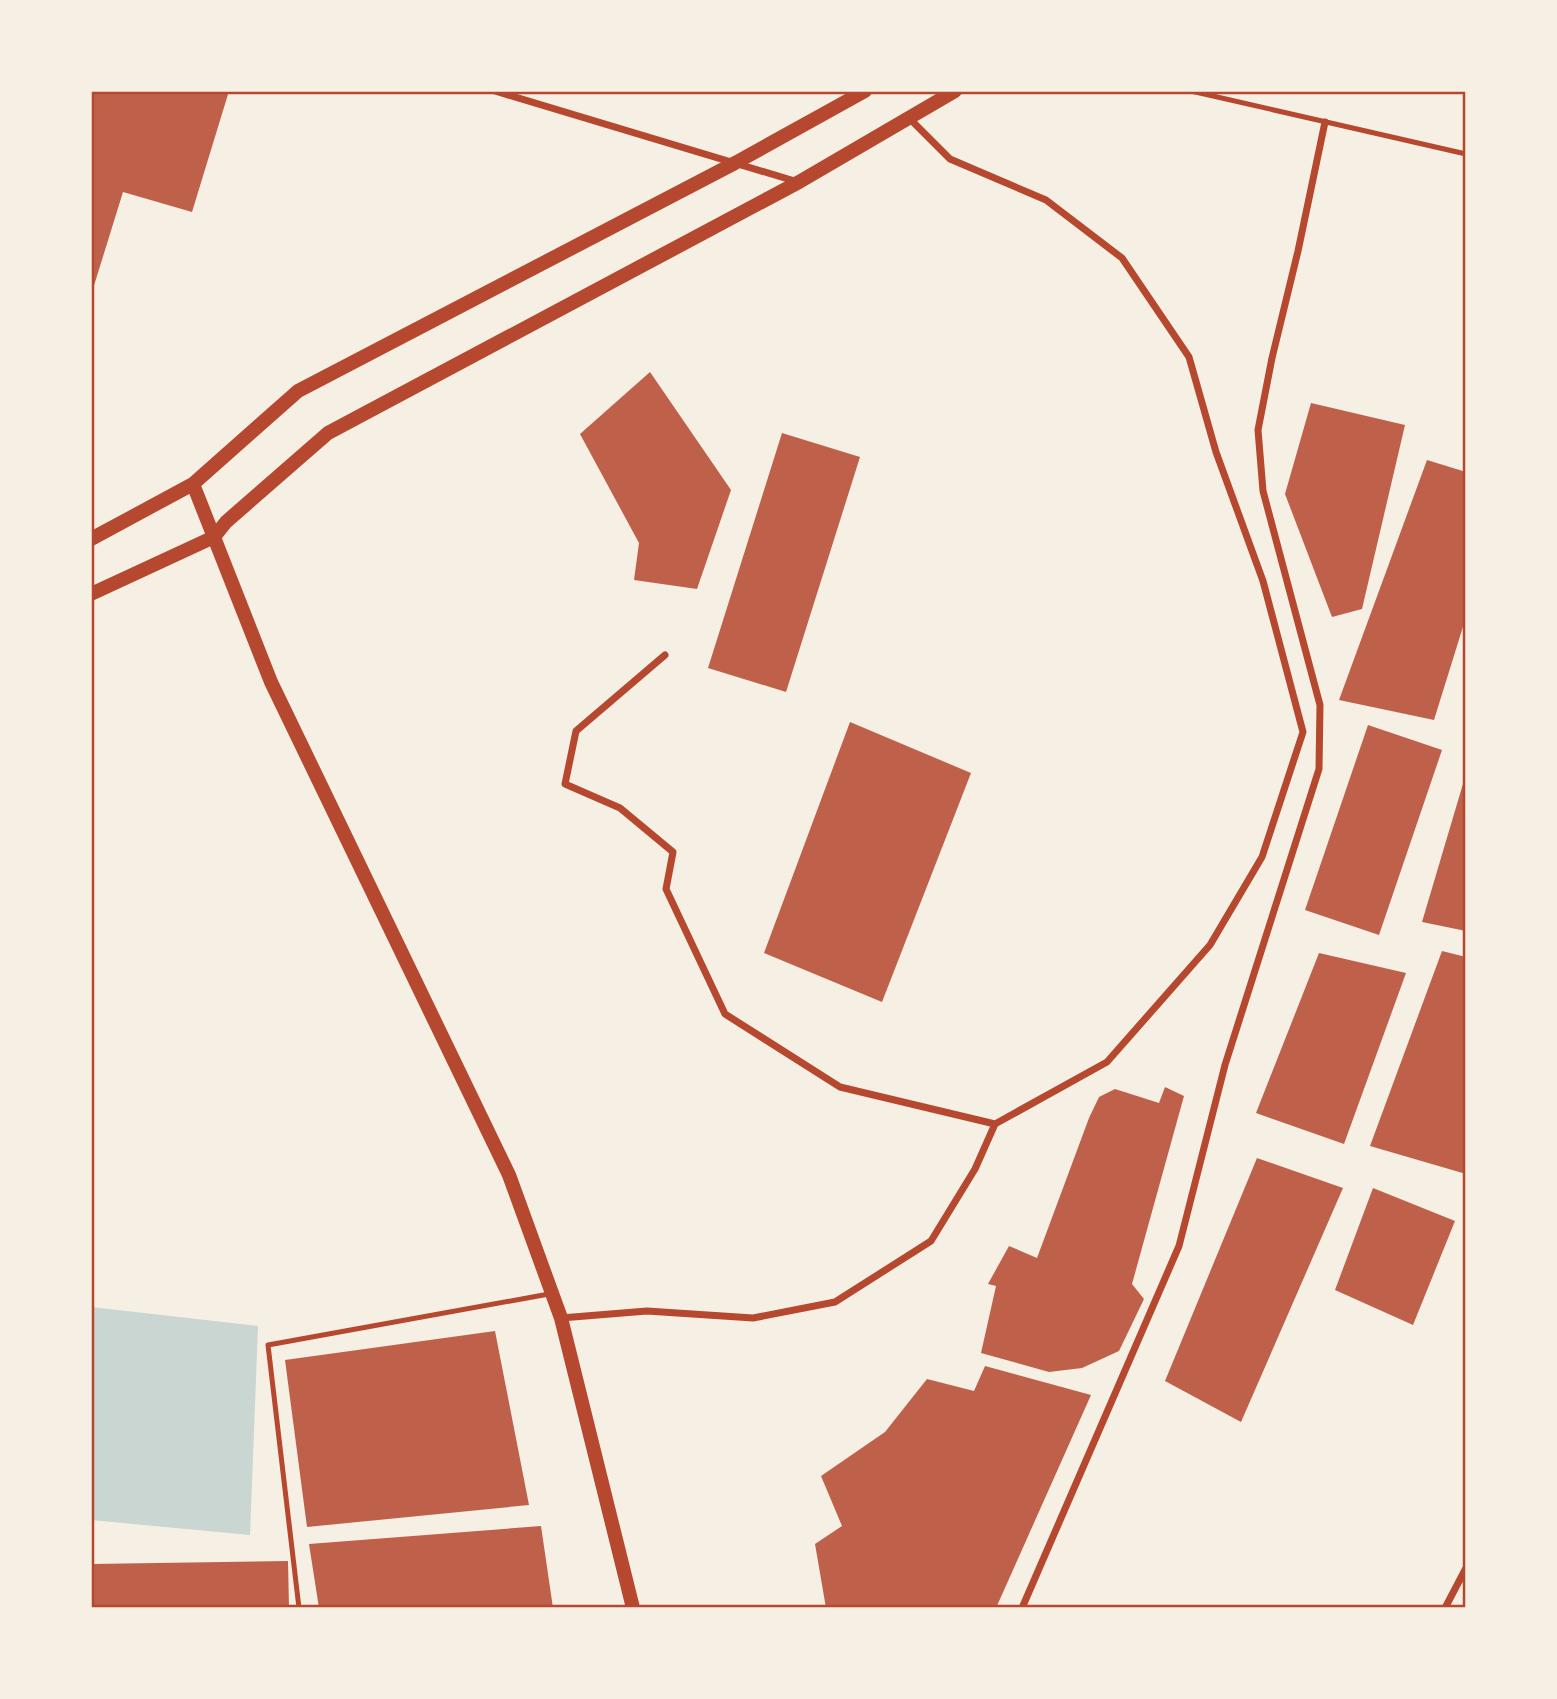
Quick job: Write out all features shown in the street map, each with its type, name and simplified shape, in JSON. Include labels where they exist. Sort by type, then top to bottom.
[{"type":"main road","points":[[91,539],[193,484],[298,391],[735,163],[865,91]]},
{"type":"main road","points":[[91,594],[214,537],[226,522],[328,433],[799,183],[955,91]]},
{"type":"main road","points":[[193,484],[271,682],[509,1175],[561,1318],[634,1608]]},
{"type":"street","points":[[495,91],[799,183]]},
{"type":"street","points":[[561,1318],[647,1311],[753,1318],[835,1302],[931,1241],[975,1169],[996,1124],[1107,1062],[1210,945],[1262,857],[1303,732],[1263,581],[1216,452],[1189,357],[1122,258],[1045,200],[950,159],[909,118]]},
{"type":"street","points":[[1022,1608],[1180,1247],[1225,1065],[1319,769],[1320,705],[1263,491],[1258,430],[1325,122]]},
{"type":"street","points":[[665,655],[576,731],[565,784],[620,808],[673,852],[666,889],[725,1014],[840,1087],[996,1124]]},
{"type":"street","points":[[1448,1607],[1466,1568]]},
{"type":"lane","points":[[1191,91],[1466,154]]},
{"type":"lane","points":[[299,1608],[268,1345],[551,1294]]},
{"type":"shaded area","points":[[91,1307],[258,1326],[250,1535],[91,1520]]},
{"type":"building","points":[[91,91],[229,91],[192,212],[123,192],[92,292]]},
{"type":"building","points":[[650,372],[731,490],[697,589],[634,580],[639,543],[580,434]]},
{"type":"building","points":[[1311,403],[1405,425],[1362,609],[1332,617],[1285,494]]},
{"type":"building","points":[[782,433],[860,457],[786,692],[708,668]]},
{"type":"building","points":[[1427,460],[1466,472],[1466,617],[1434,720],[1339,700]]},
{"type":"building","points":[[850,722],[971,773],[882,1002],[764,953]]},
{"type":"building","points":[[1368,725],[1442,750],[1379,935],[1305,910]]},
{"type":"building","points":[[1466,777],[1466,931],[1422,922]]},
{"type":"building","points":[[1442,951],[1466,957],[1466,1174],[1370,1146]]},
{"type":"building","points":[[1319,953],[1406,973],[1344,1144],[1256,1113]]},
{"type":"building","points":[[1165,1087],[1184,1096],[1132,1284],[1144,1299],[1119,1351],[1082,1368],[1049,1372],[981,1353],[996,1286],[988,1284],[1009,1246],[1037,1258],[1099,1097],[1115,1089],[1159,1103]]},
{"type":"building","points":[[1257,1158],[1343,1188],[1241,1422],[1165,1381]]},
{"type":"building","points":[[1373,1188],[1455,1221],[1413,1325],[1335,1290]]},
{"type":"building","points":[[495,1331],[529,1505],[307,1527],[285,1360]]},
{"type":"building","points":[[985,1366],[1091,1395],[996,1608],[826,1608],[815,1544],[842,1526],[821,1476],[885,1432],[927,1379],[974,1391]]},
{"type":"building","points":[[541,1526],[553,1608],[319,1608],[309,1544]]},
{"type":"building","points":[[288,1561],[289,1608],[91,1608],[91,1564]]}]
